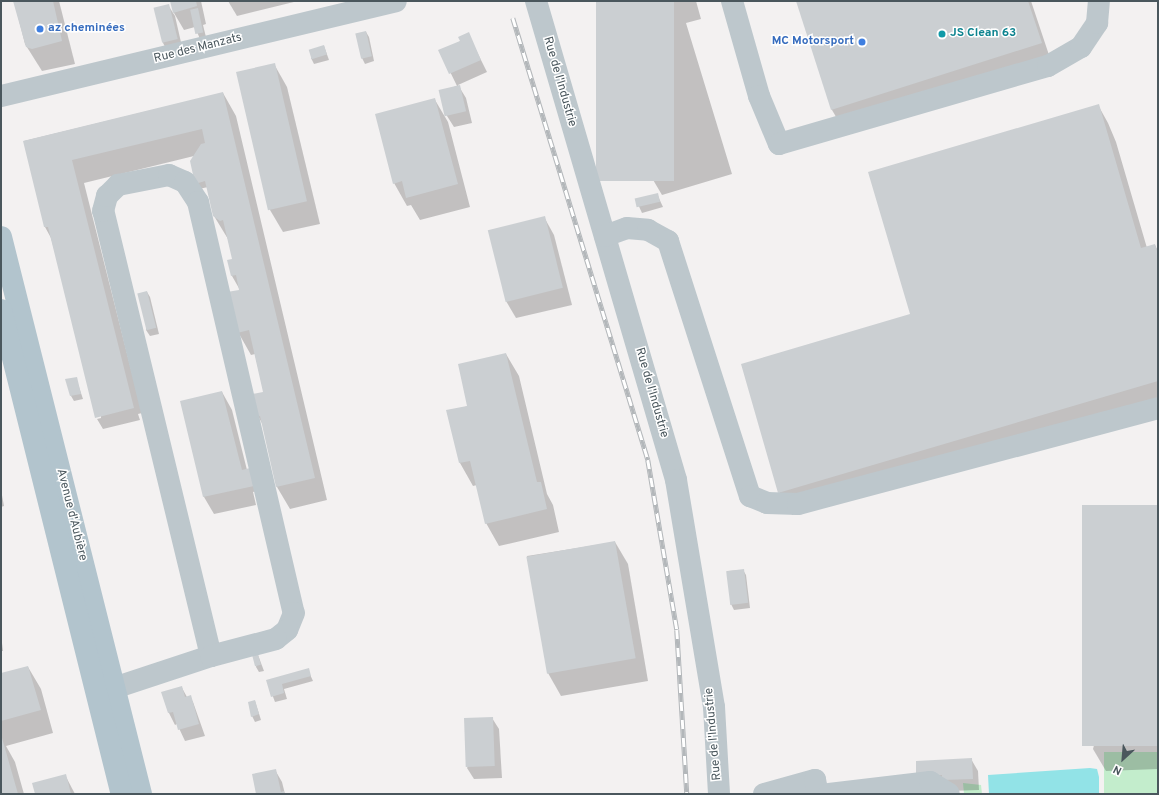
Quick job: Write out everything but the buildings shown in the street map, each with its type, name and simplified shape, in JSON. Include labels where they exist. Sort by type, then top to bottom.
[{"type":"main road","name":"Avenue d'Aubière","points":[[1,237],[106,694],[122,794]]},
{"type":"main road","name":"Avenue d'Aubière","points":[[1,310],[106,694],[140,794]]},
{"type":"street","name":"Rue des Manzats","points":[[1,96],[396,1]]},
{"type":"street","name":"Rue de l'Industrie","points":[[536,1],[676,480],[714,706],[719,794]]},
{"type":"street","points":[[732,1],[759,96],[779,144],[1048,66],[1081,47],[1097,23],[1099,1]]},
{"type":"street","points":[[112,794],[96,731],[106,694],[211,656],[276,640],[287,630],[294,613],[198,202],[185,182],[169,175],[118,184],[107,196],[103,211],[211,656]]},
{"type":"street","points":[[605,236],[627,228],[648,230],[668,241],[750,496],[767,503],[798,504],[1158,408]]},
{"type":"street","points":[[764,794],[815,780],[818,794]]},
{"type":"street","points":[[829,794],[930,782],[949,794]]},
{"type":"green space","points":[[1104,752],[1158,752],[1158,794],[1104,794]]},
{"type":"green space","points":[[963,783],[981,785],[982,794],[964,794]]},
{"type":"water","points":[[1090,768],[1097,769],[1099,777],[1099,794],[989,794],[988,775]]},
{"type":"railway","points":[[513,18],[648,460],[677,630],[687,794]]},
{"type":"place","name":"az cheminées","points":[[40,29]]},
{"type":"place","name":"JS Clean 63","points":[[942,34]]},
{"type":"place","name":"MC Motorsport","points":[[862,42]]}]
